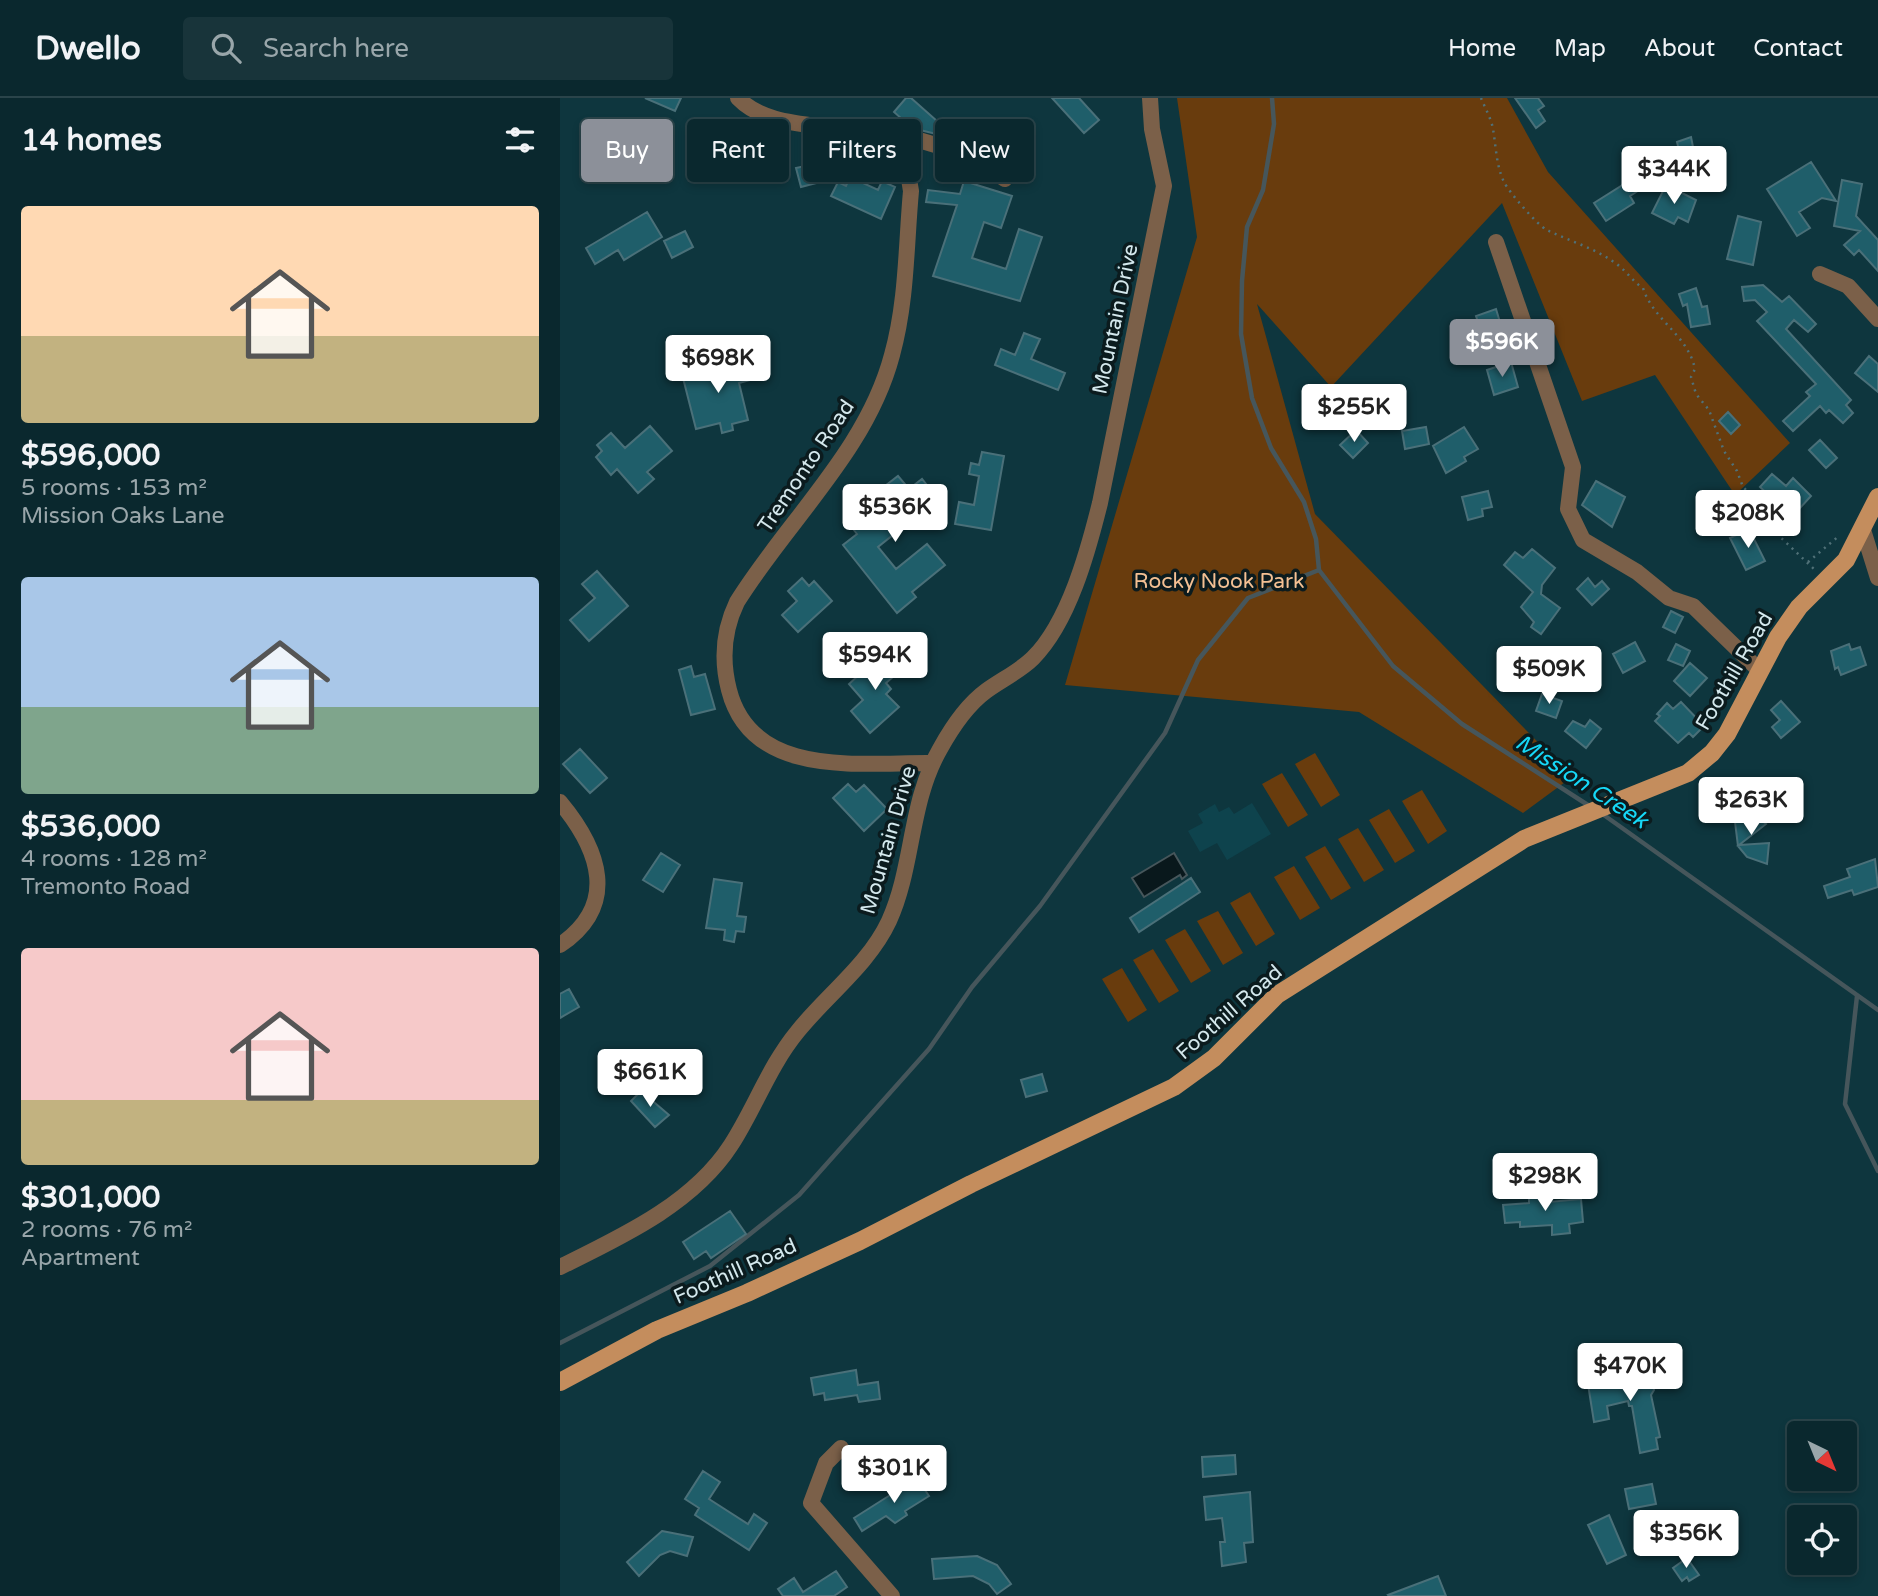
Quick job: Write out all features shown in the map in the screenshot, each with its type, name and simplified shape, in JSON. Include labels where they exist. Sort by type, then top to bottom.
[{"type":"main road","name":"Foothill Road","points":[[560,1382],[657,1330],[747,1293],[860,1241],[959,1189],[1174,1087],[1214,1058],[1277,995],[1524,839],[1688,773],[1712,753],[1727,734],[1759,670],[1799,607],[1846,560],[1878,497]]},
{"type":"street","points":[[738,98],[757,112],[803,121]]},
{"type":"street","name":"Mountain Drive","points":[[560,1267],[670,1206],[715,1167],[743,1124],[779,1056],[866,955],[888,922],[902,882],[918,801],[932,763],[966,710],[983,693],[1024,666],[1047,640],[1069,597],[1090,542],[1164,186],[1152,129],[1150,98]]},
{"type":"street","name":"Tremonto Road","points":[[910,182],[904,297],[887,373],[857,436],[737,602],[726,632],[723,656],[727,683],[736,709],[757,736],[770,746],[802,760],[821,762],[932,763]]},
{"type":"street","points":[[1496,242],[1573,467],[1568,509],[1583,540],[1637,572],[1668,598],[1693,606],[1759,670]]},
{"type":"street","points":[[1820,274],[1848,286],[1878,319]]},
{"type":"street","points":[[1863,530],[1878,578]]},
{"type":"street","points":[[560,802],[581,832],[590,852],[598,894],[588,921],[560,945]]},
{"type":"street","points":[[841,1448],[826,1463],[811,1503],[892,1596]]},
{"type":"path","points":[[1481,98],[1492,125],[1499,168],[1514,196],[1546,230],[1558,232],[1572,243],[1595,250],[1618,265],[1631,281],[1643,288],[1647,300],[1688,346],[1695,369],[1691,377],[1696,394],[1709,410],[1713,426],[1742,487],[1764,508],[1771,527],[1825,579]]},
{"type":"path","points":[[1808,562],[1841,534]]},
{"type":"shaded area","points":[[1252,803],[1271,834],[1227,860],[1217,843],[1200,852],[1188,831],[1203,823],[1198,814],[1215,804],[1219,812],[1229,807],[1234,814]]},
{"type":"shaded area","points":[[1174,853],[1187,875],[1182,879],[1180,875],[1144,897],[1132,878]]},
{"type":"green space","name":"Rocky Nook Park","points":[[1177,98],[1507,98],[1548,172],[1790,443],[1735,495],[1655,375],[1582,401],[1502,203],[1331,387],[1257,304],[1315,514],[1572,777],[1523,813],[1359,712],[1065,685],[1197,237]]},
{"type":"green space","points":[[1315,753],[1340,795],[1321,807],[1295,764]]},
{"type":"green space","points":[[1282,773],[1308,815],[1288,827],[1262,784]]},
{"type":"green space","points":[[1422,790],[1447,831],[1428,844],[1402,801]]},
{"type":"green space","points":[[1389,809],[1415,851],[1395,863],[1369,820]]},
{"type":"green space","points":[[1358,828],[1384,870],[1364,882],[1338,839]]},
{"type":"green space","points":[[1325,846],[1351,888],[1331,900],[1305,857]]},
{"type":"green space","points":[[1294,866],[1320,908],[1300,920],[1274,877]]},
{"type":"green space","points":[[1250,892],[1275,934],[1256,946],[1230,903]]},
{"type":"green space","points":[[1218,911],[1243,953],[1223,965],[1197,921]]},
{"type":"green space","points":[[1185,929],[1211,971],[1191,983],[1165,940]]},
{"type":"green space","points":[[1153,949],[1179,991],[1159,1003],[1133,960]]},
{"type":"green space","points":[[1122,968],[1147,1010],[1128,1022],[1102,979]]},
{"type":"building","points":[[645,98],[681,98],[675,111]]},
{"type":"building","points":[[906,98],[911,98],[935,119],[935,134],[921,130],[921,119],[902,119],[894,112]]},
{"type":"building","points":[[1052,98],[1079,98],[1099,120],[1084,133]]},
{"type":"building","points":[[1515,98],[1538,98],[1544,106],[1538,110],[1545,121],[1536,128]]},
{"type":"building","points":[[1691,137],[1694,152],[1699,151],[1703,167],[1684,171],[1677,142]]},
{"type":"building","points":[[1811,162],[1836,201],[1822,198],[1799,212],[1810,228],[1797,236],[1767,189]]},
{"type":"building","points":[[803,166],[803,182],[820,182],[801,187],[796,168]]},
{"type":"building","points":[[1637,176],[1644,187],[1630,196],[1634,203],[1606,221],[1594,203]]},
{"type":"building","points":[[1842,180],[1862,184],[1856,216],[1878,240],[1878,271],[1859,250],[1854,255],[1844,245],[1860,231],[1834,226]]},
{"type":"building","points":[[838,182],[846,186],[848,182],[861,182],[878,190],[884,182],[895,187],[881,219],[831,196]]},
{"type":"building","points":[[964,182],[967,182],[1012,196],[1001,228],[984,222],[972,258],[1006,269],[1019,229],[1042,237],[1020,301],[933,276],[957,205],[926,202],[928,190],[960,194]]},
{"type":"building","points":[[1666,185],[1696,200],[1688,222],[1678,217],[1674,224],[1652,213]]},
{"type":"building","points":[[647,212],[662,237],[624,260],[618,250],[595,264],[586,248]]},
{"type":"building","points":[[1738,216],[1761,222],[1753,265],[1727,259]]},
{"type":"building","points":[[685,231],[693,247],[672,258],[664,241]]},
{"type":"building","points":[[1763,285],[1782,302],[1789,296],[1816,324],[1808,332],[1794,320],[1786,329],[1851,400],[1846,405],[1853,413],[1843,423],[1829,410],[1826,413],[1820,406],[1793,431],[1783,421],[1810,396],[1806,392],[1816,384],[1757,321],[1767,312],[1755,300],[1744,301],[1742,287]]},
{"type":"building","points":[[1696,288],[1702,307],[1707,306],[1710,324],[1691,327],[1687,304],[1683,306],[1679,294]]},
{"type":"building","points":[[1496,309],[1506,342],[1487,348],[1476,316]]},
{"type":"building","points":[[1024,333],[1040,339],[1031,359],[1065,373],[1058,390],[995,365],[1001,349],[1015,355]]},
{"type":"building","points":[[736,354],[740,370],[747,368],[750,380],[739,383],[748,420],[732,424],[733,430],[722,433],[720,423],[696,429],[683,378],[721,369],[719,358]]},
{"type":"building","points":[[1869,356],[1878,364],[1878,392],[1855,373]]},
{"type":"building","points":[[1511,362],[1518,387],[1494,395],[1487,370]]},
{"type":"building","points":[[1728,412],[1740,425],[1731,434],[1719,421]]},
{"type":"building","points":[[650,426],[672,451],[647,472],[654,479],[638,493],[617,469],[611,475],[596,457],[602,451],[597,445],[611,433],[625,448]]},
{"type":"building","points":[[1426,427],[1429,444],[1405,449],[1402,431]]},
{"type":"building","points":[[1464,427],[1478,449],[1464,457],[1466,461],[1446,473],[1433,446]]},
{"type":"building","points":[[1356,430],[1368,443],[1353,458],[1340,445]]},
{"type":"building","points":[[1820,440],[1837,458],[1826,468],[1809,450]]},
{"type":"building","points":[[982,452],[1004,456],[991,530],[955,524],[959,502],[974,505],[979,476],[969,474],[971,463],[979,465]]},
{"type":"building","points":[[1772,474],[1786,486],[1793,478],[1811,496],[1789,520],[1772,505],[1775,501],[1760,487]]},
{"type":"building","points":[[898,476],[909,489],[922,479],[938,499],[878,547],[896,569],[927,544],[945,565],[912,592],[916,597],[897,613],[843,545],[857,534],[850,525],[861,516],[867,524],[888,508],[876,493]]},
{"type":"building","points":[[1596,481],[1625,497],[1612,527],[1582,505]]},
{"type":"building","points":[[1488,491],[1492,507],[1482,509],[1483,516],[1468,520],[1462,497]]},
{"type":"building","points":[[1749,529],[1765,561],[1746,570],[1730,538]]},
{"type":"building","points":[[1532,549],[1555,568],[1542,585],[1541,594],[1560,608],[1541,634],[1531,627],[1534,622],[1521,607],[1533,592],[1504,565],[1515,552],[1523,558]]},
{"type":"building","points":[[597,571],[628,606],[589,641],[570,620],[595,598],[582,584]]},
{"type":"building","points":[[802,578],[809,586],[814,581],[832,601],[798,632],[782,615],[797,601],[788,591]]},
{"type":"building","points":[[1588,578],[1595,587],[1602,581],[1609,589],[1592,605],[1577,589]]},
{"type":"building","points":[[1671,611],[1683,617],[1675,633],[1663,627]]},
{"type":"building","points":[[1635,642],[1645,661],[1623,673],[1613,654]]},
{"type":"building","points":[[1676,644],[1690,651],[1683,666],[1668,660]]},
{"type":"building","points":[[1849,644],[1851,650],[1860,647],[1866,665],[1841,675],[1838,667],[1835,669],[1831,651]]},
{"type":"building","points":[[885,651],[902,669],[886,683],[891,689],[886,694],[899,707],[870,733],[851,711],[863,700],[849,684]]},
{"type":"building","points":[[1690,663],[1707,678],[1690,696],[1674,681]]},
{"type":"building","points":[[691,666],[694,677],[705,674],[715,709],[691,715],[679,670]]},
{"type":"building","points":[[1542,694],[1562,701],[1556,718],[1536,711]]},
{"type":"building","points":[[1781,701],[1800,722],[1781,738],[1772,727],[1780,720],[1771,710]]},
{"type":"building","points":[[1681,702],[1704,726],[1693,737],[1689,733],[1678,743],[1655,721],[1660,716],[1657,714],[1667,703],[1673,709]]},
{"type":"building","points":[[1590,720],[1601,729],[1586,748],[1565,731],[1573,721],[1585,727]]},
{"type":"building","points":[[580,749],[607,778],[590,793],[563,764]]},
{"type":"building","points":[[848,784],[856,792],[864,785],[887,809],[864,831],[833,798]]},
{"type":"building","points":[[1733,786],[1743,795],[1732,807],[1722,798]]},
{"type":"building","points":[[1749,809],[1766,824],[1739,845],[1769,843],[1767,864],[1747,857],[1738,846],[1735,822]]},
{"type":"building","points":[[661,853],[680,865],[663,892],[643,880]]},
{"type":"building","points":[[1875,859],[1878,887],[1854,895],[1852,890],[1828,898],[1824,886],[1850,877],[1847,869]]},
{"type":"building","points":[[1191,878],[1200,892],[1139,932],[1130,918]]},
{"type":"building","points":[[714,879],[742,883],[737,916],[746,917],[744,932],[736,931],[734,942],[724,940],[725,930],[706,928]]},
{"type":"building","points":[[569,989],[579,1007],[560,1018],[560,994]]},
{"type":"building","points":[[1042,1074],[1047,1091],[1026,1097],[1021,1080]]},
{"type":"building","points":[[641,1091],[669,1115],[655,1127],[631,1101]]},
{"type":"building","points":[[1548,1193],[1549,1202],[1581,1199],[1583,1222],[1569,1224],[1570,1233],[1552,1235],[1552,1225],[1520,1227],[1520,1222],[1505,1223],[1503,1205],[1529,1203],[1529,1194]]},
{"type":"building","points":[[730,1211],[746,1234],[711,1258],[706,1251],[694,1259],[683,1242]]},
{"type":"building","points":[[1658,1366],[1661,1380],[1652,1382],[1654,1390],[1651,1395],[1660,1437],[1656,1438],[1658,1449],[1640,1453],[1632,1406],[1629,1406],[1628,1401],[1607,1406],[1609,1419],[1594,1422],[1587,1378],[1602,1375],[1605,1385],[1636,1378],[1635,1371]]},
{"type":"building","points":[[856,1370],[858,1385],[878,1382],[880,1399],[859,1402],[857,1395],[825,1400],[824,1393],[814,1395],[811,1378]]},
{"type":"building","points":[[1235,1455],[1236,1474],[1203,1477],[1202,1457]]},
{"type":"building","points":[[703,1471],[720,1482],[709,1499],[748,1524],[754,1514],[767,1523],[749,1550],[695,1515],[699,1508],[685,1499]]},
{"type":"building","points":[[917,1478],[929,1496],[905,1511],[907,1515],[895,1523],[886,1516],[862,1531],[854,1518]]},
{"type":"building","points":[[1652,1484],[1656,1504],[1629,1509],[1625,1489]]},
{"type":"building","points":[[1250,1492],[1253,1542],[1244,1543],[1246,1562],[1222,1566],[1220,1542],[1225,1542],[1222,1518],[1206,1520],[1204,1497]]},
{"type":"building","points":[[1609,1515],[1626,1555],[1607,1564],[1588,1525]]},
{"type":"building","points":[[662,1531],[693,1537],[687,1556],[670,1551],[660,1555],[639,1576],[627,1562]]},
{"type":"building","points":[[977,1556],[997,1565],[1011,1584],[997,1594],[989,1584],[973,1576],[934,1579],[932,1559]]},
{"type":"building","points":[[1687,1558],[1699,1575],[1689,1581],[1687,1577],[1682,1581],[1673,1568]]},
{"type":"building","points":[[836,1571],[847,1587],[834,1596],[783,1596],[778,1589],[794,1578],[803,1592]]},
{"type":"building","points":[[1438,1576],[1446,1596],[1388,1595]]},
{"type":"waterway","name":"Mission Creek","points":[[1272,98],[1274,124],[1263,190],[1247,227],[1241,334],[1252,398],[1271,448],[1304,502],[1316,539],[1319,570],[1393,666],[1462,724],[1591,807]]},
{"type":"waterway","points":[[560,1343],[710,1266],[799,1195],[929,1049],[972,987],[1040,906],[1165,733],[1198,660],[1248,598],[1319,570]]},
{"type":"waterway","name":"Mission Creek","points":[[1601,813],[1878,1010]]},
{"type":"waterway","points":[[1857,996],[1845,1104],[1878,1171]]}]
